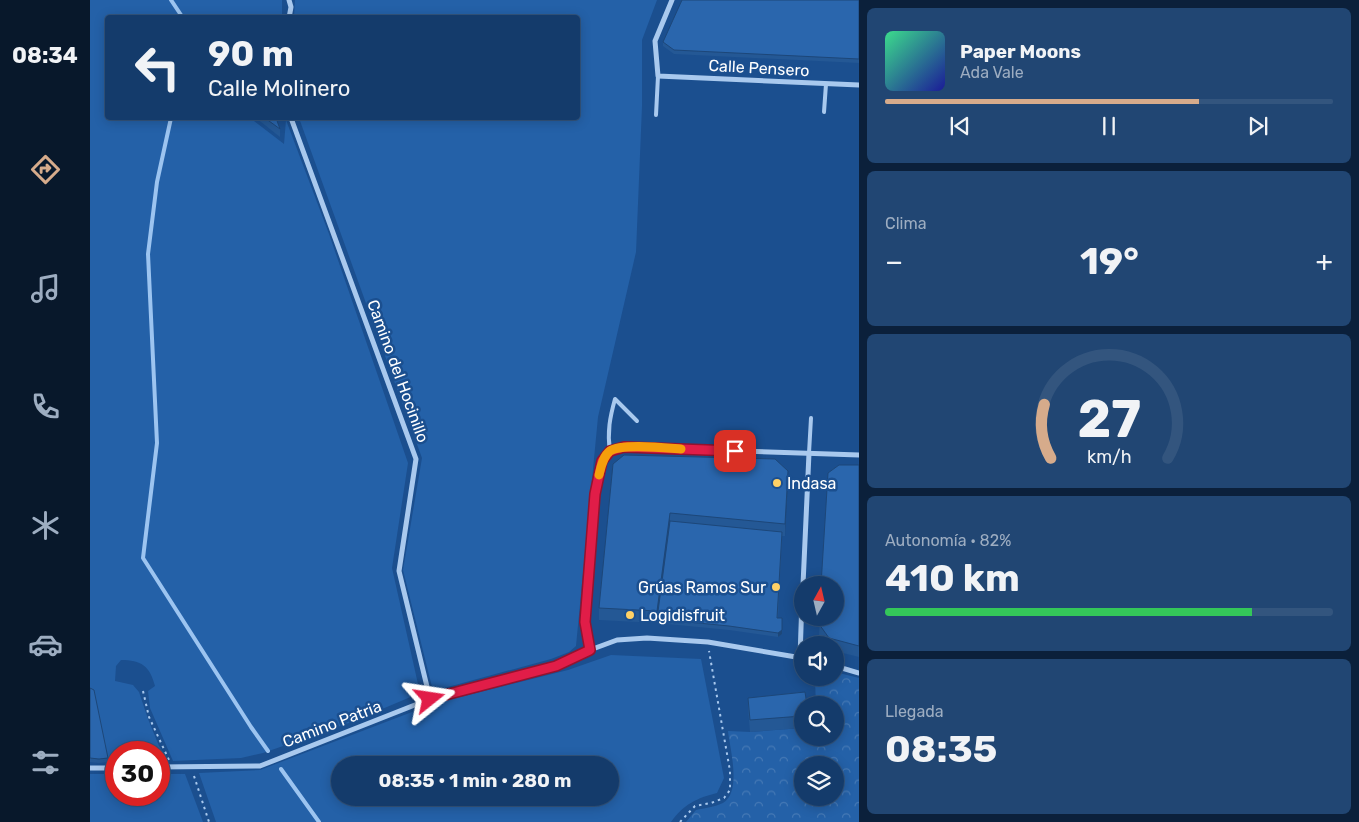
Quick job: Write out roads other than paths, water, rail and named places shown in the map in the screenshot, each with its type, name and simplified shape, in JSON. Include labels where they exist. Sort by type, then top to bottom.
[{"type":"street","points":[[289,0],[291,7],[290,15]]},
{"type":"street","points":[[658,76],[655,41],[672,0]]},
{"type":"street","name":"Calle Pensero","points":[[658,76],[859,85]]},
{"type":"street","name":"Camino del Hocinillo","points":[[292,120],[416,458],[399,570],[430,699]]},
{"type":"street","points":[[590,650],[585,622],[595,494],[602,461],[610,451],[624,447],[859,455]]},
{"type":"street","points":[[803,576],[809,453]]},
{"type":"street","name":"Camino Patria","points":[[170,767],[260,766],[430,699],[556,666],[617,640],[647,638],[708,642],[794,657]]},
{"type":"street","points":[[844,669],[859,673]]},
{"type":"street","points":[[90,768],[105,768]]},
{"type":"lane","points":[[656,115],[658,76]]},
{"type":"lane","points":[[824,112],[826,84]]},
{"type":"lane","points":[[610,451],[608,437],[615,399],[637,421]]},
{"type":"lane","points":[[809,453],[811,418]]},
{"type":"waterway","points":[[171,0],[181,15]]},
{"type":"waterway","points":[[171,120],[157,182],[148,254],[157,443],[143,558],[268,751]]},
{"type":"waterway","points":[[281,769],[319,822]]},
{"type":"place","name":"Indasa","points":[[777,483]]},
{"type":"place","name":"Grúas Ramos Sur","points":[[776,587]]},
{"type":"place","name":"Logidisfruit","points":[[630,615]]}]
